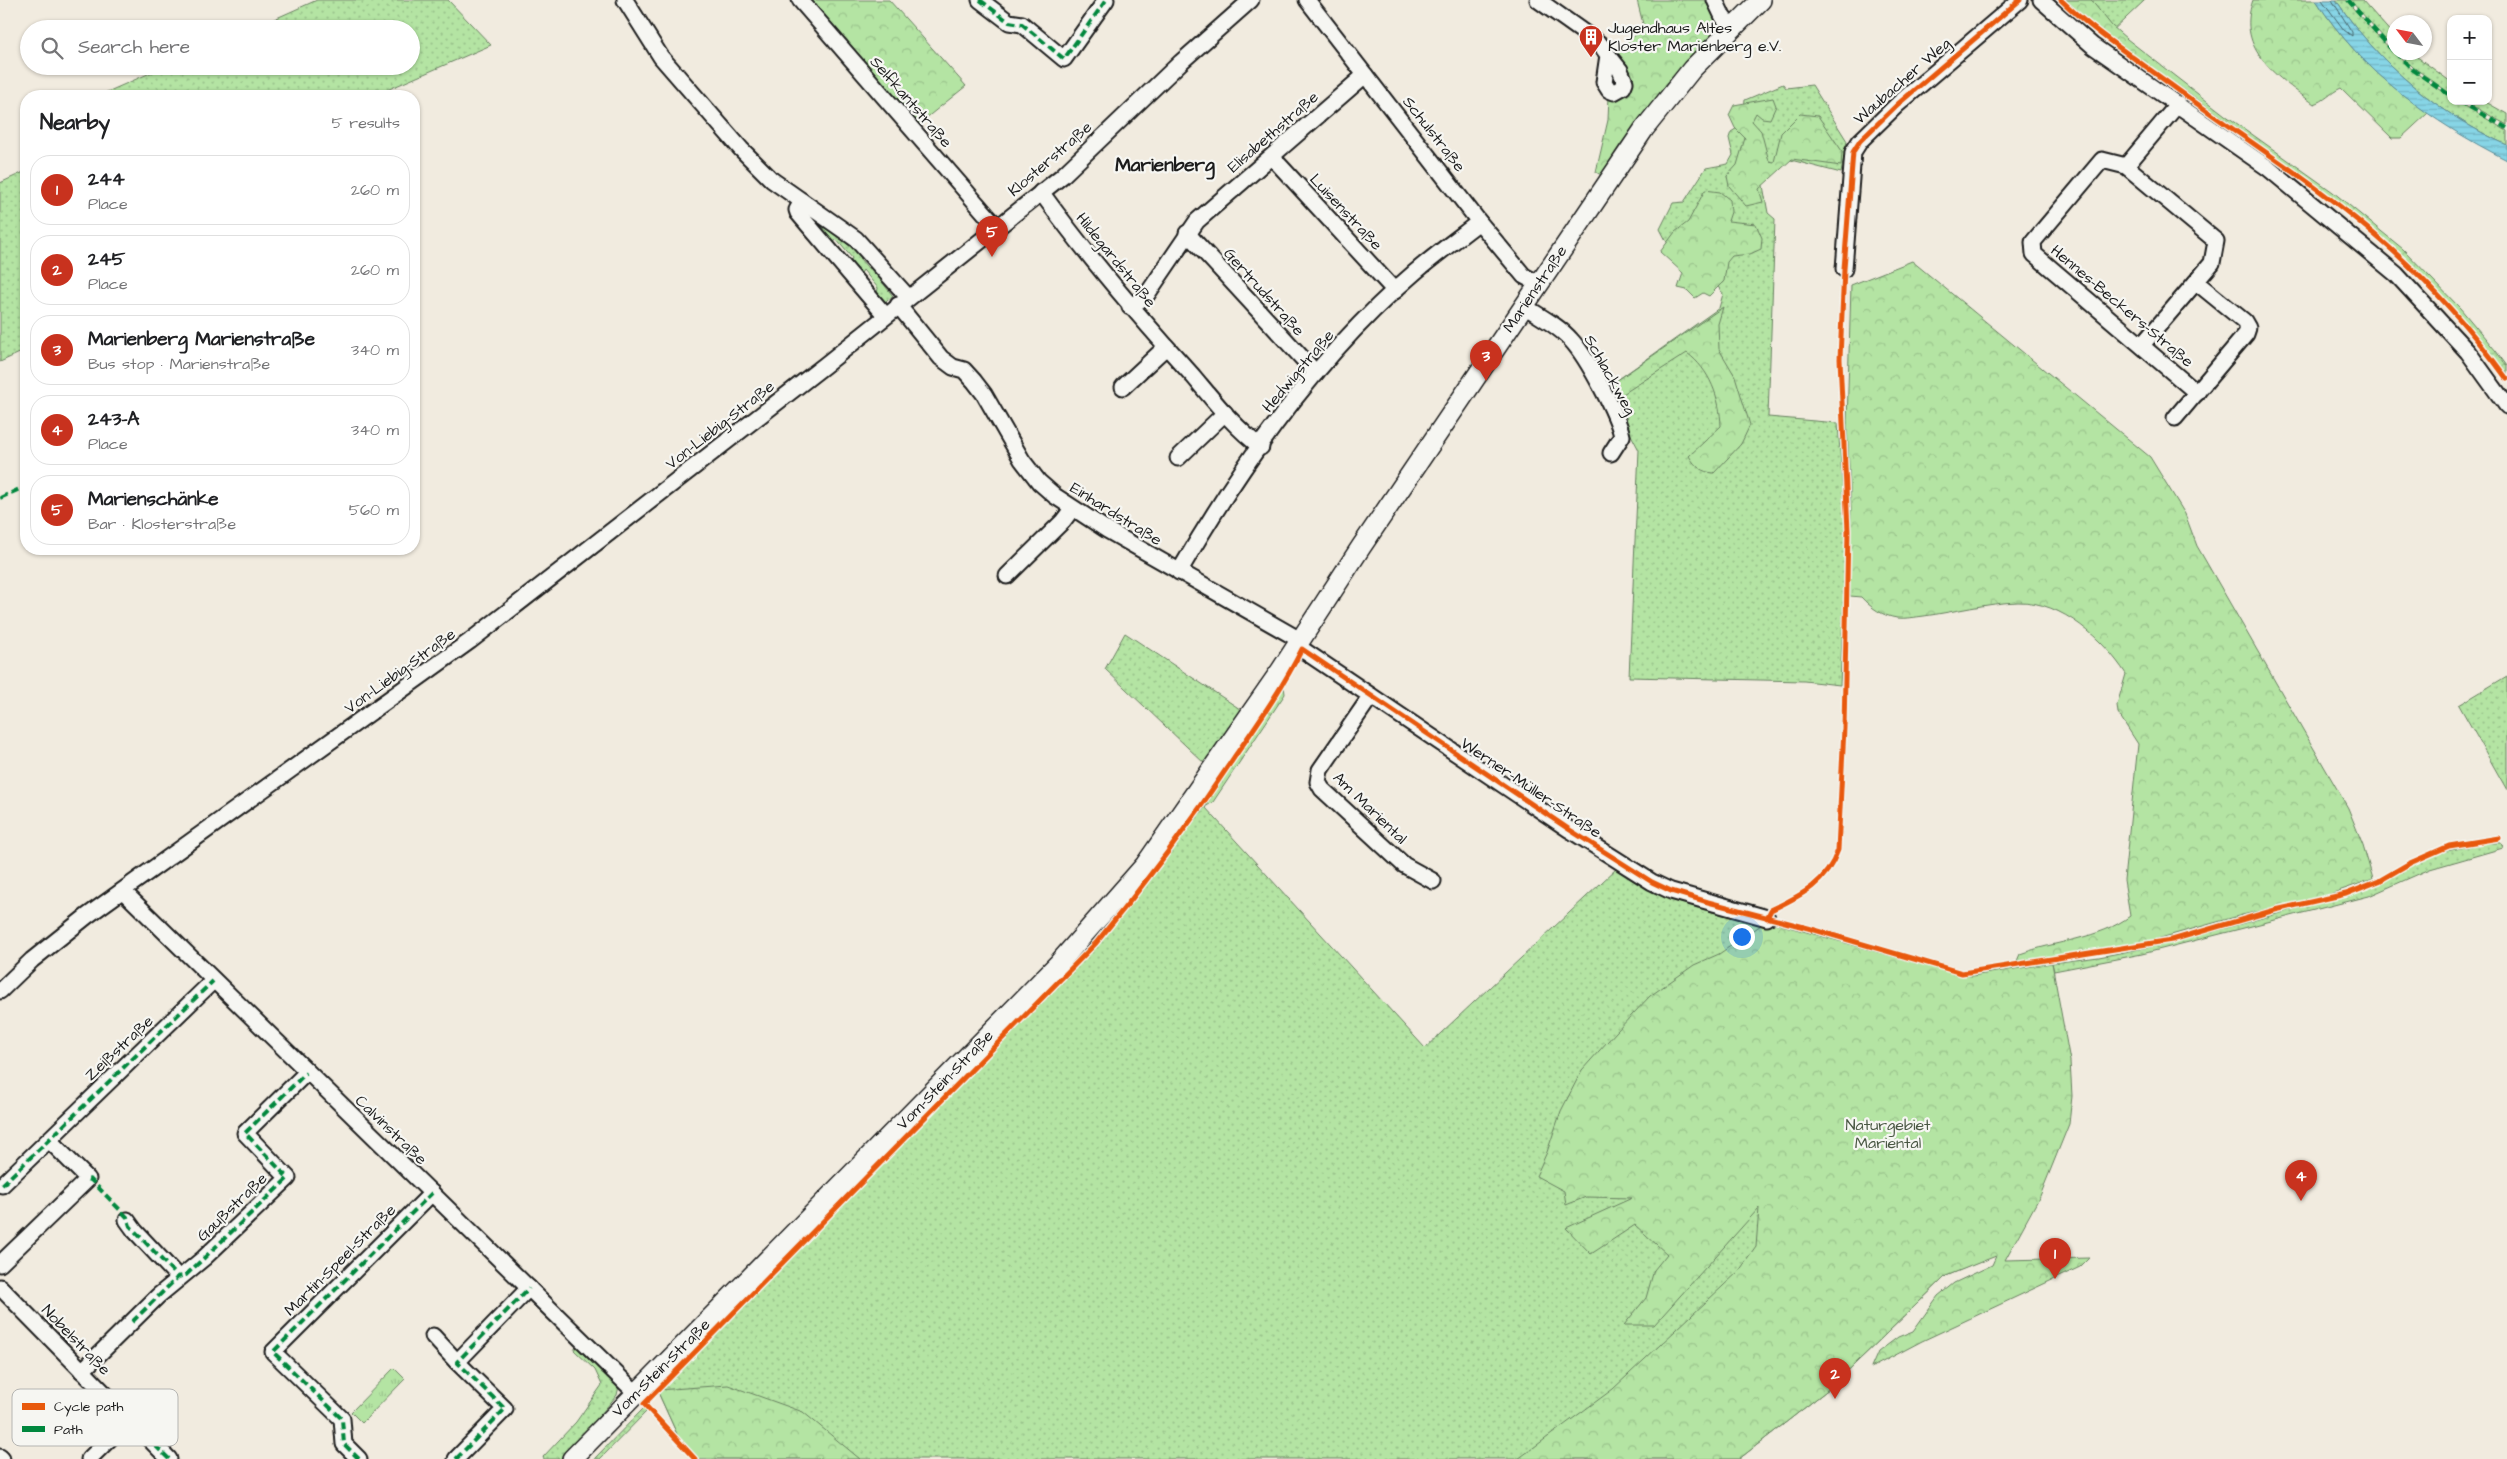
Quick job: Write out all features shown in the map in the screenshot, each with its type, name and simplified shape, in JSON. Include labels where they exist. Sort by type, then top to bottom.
[{"type":"main road","name":"Marienstraße","points":[[1281,670],[1644,128],[1692,69],[1761,0]]},
{"type":"main road","name":"Vom-Stein-Straße","points":[[572,1459],[1058,965],[1109,908],[1176,823],[1281,670]]},
{"type":"street","name":"Einhardstraße","points":[[625,0],[661,57],[741,150],[772,180],[856,239],[903,301],[942,358],[954,367],[965,371],[984,394],[1022,460],[1038,480],[1072,509],[1298,643]]},
{"type":"street","name":"Selfkantstraße","points":[[800,0],[996,227]]},
{"type":"street","points":[[980,0],[1009,22],[1022,24],[1064,59],[1106,0]]},
{"type":"street","name":"Klosterstraße","points":[[815,372],[1062,176],[1181,62],[1251,0]]},
{"type":"street","name":"Schulstraße","points":[[1307,0],[1479,222],[1524,276],[1539,284]]},
{"type":"street","points":[[1538,0],[1600,44],[1608,55]]},
{"type":"street","points":[[1715,0],[1723,17],[1733,29]]},
{"type":"street","name":"Waubacher Weg","points":[[1844,269],[1853,152],[1860,141],[1898,104],[2020,0]]},
{"type":"street","points":[[2041,0],[2093,46],[2268,168],[2396,274],[2468,352],[2507,406]]},
{"type":"street","name":"Elisabethstraße","points":[[1130,307],[1141,301],[1155,285],[1187,233],[1221,199],[1365,75]]},
{"type":"street","points":[[2142,345],[2212,264],[2216,253],[2216,241],[2126,166],[2178,104]]},
{"type":"street","name":"Luisenstraße","points":[[1272,157],[1395,291]]},
{"type":"street","name":"Hennes-Beckers-Straße","points":[[2126,166],[2102,160],[2033,242],[2034,254],[2197,393]]},
{"type":"street","name":"Hildegardstraße","points":[[1041,192],[1130,307],[1225,413],[1250,439],[1261,447]]},
{"type":"street","points":[[802,201],[797,210],[798,213],[885,315]]},
{"type":"street","name":"Hedwigstraße","points":[[1179,572],[1202,533],[1286,409],[1316,373],[1413,274],[1479,222]]},
{"type":"street","name":"Gertrudstraße","points":[[1187,233],[1316,373]]},
{"type":"street","points":[[2175,418],[2246,334],[2248,328],[2244,321],[2196,282]]},
{"type":"street","name":"Schlackweg","points":[[1524,306],[1571,340],[1586,362],[1619,423],[1622,436],[1611,453]]},
{"type":"street","points":[[1123,386],[1166,348]]},
{"type":"street","name":"Von-Liebig-Straße","points":[[0,991],[40,953],[470,641],[815,372]]},
{"type":"street","points":[[1178,458],[1225,413]]},
{"type":"street","points":[[1007,576],[1063,521],[1072,509]]},
{"type":"street","name":"Werner-Müller-Straße","points":[[1298,643],[1371,696],[1561,824],[1652,882],[1680,894],[1767,918]]},
{"type":"street","name":"Am Mariental","points":[[1371,696],[1320,770],[1318,782],[1322,788],[1404,865],[1433,881]]},
{"type":"street","name":"Calvinstraße","points":[[123,891],[306,1072],[636,1392]]},
{"type":"street","name":"Zeißstraße","points":[[2,1185],[213,981]]},
{"type":"street","name":"Gaußstraße","points":[[82,1371],[178,1278],[186,1275],[288,1178],[245,1133],[306,1072]]},
{"type":"street","points":[[0,1264],[88,1179],[48,1140]]},
{"type":"street","name":"Martin-Speel-Straße","points":[[359,1459],[344,1444],[342,1419],[273,1352],[432,1193]]},
{"type":"street","points":[[128,1220],[130,1226],[178,1278]]},
{"type":"street","name":"Nobelstraße","points":[[0,1287],[99,1389]]},
{"type":"street","points":[[457,1362],[529,1288]]},
{"type":"street","points":[[433,1336],[506,1409],[456,1459]]},
{"type":"street","points":[[90,1459],[103,1446]]},
{"type":"street","name":"Nobelstraße","points":[[156,1446],[169,1459]]},
{"type":"green space","points":[[317,0],[448,0],[491,45],[387,90],[112,90],[146,75],[420,75],[420,20],[272,20]]},
{"type":"green space","points":[[806,0],[889,0],[966,86],[915,127]]},
{"type":"green space","points":[[1637,0],[1707,0],[1719,23],[1719,28],[1679,69],[1620,145],[1601,175],[1596,172],[1608,120],[1609,95],[1620,93],[1616,51],[1644,28]]},
{"type":"green space","points":[[2066,0],[2145,0],[2108,35]]},
{"type":"green space","points":[[2066,0],[2091,0],[2112,26],[2127,39],[2225,115],[2333,192],[2403,249],[2460,308],[2496,351],[2507,366],[2507,376],[2475,333],[2439,293],[2361,221],[2277,156],[2126,50]]},
{"type":"green space","points":[[2253,0],[2316,0],[2327,17],[2366,62],[2396,89],[2428,113],[2401,138],[2392,138],[2341,88],[2314,104],[2275,73],[2255,48],[2250,34],[2249,18]]},
{"type":"green space","points":[[2336,0],[2346,0],[2387,45],[2387,60],[2402,60],[2447,94],[2447,105],[2464,105],[2507,131],[2507,145],[2457,118],[2411,84],[2390,65],[2353,23]]},
{"type":"green space","points":[[2350,0],[2362,0],[2387,28],[2387,41]]},
{"type":"green space","points":[[2406,60],[2421,60],[2447,79],[2447,91]]},
{"type":"green space","points":[[1783,84],[1786,88],[1812,85],[1847,141],[1841,173],[1783,158],[1762,180],[1768,213],[1775,219],[1768,417],[1838,423],[1846,538],[1840,685],[1804,681],[1629,677],[1639,450],[1606,388],[1719,308],[1723,294],[1707,270],[1670,248],[1660,229],[1673,203],[1684,202],[1706,168],[1728,164],[1733,155],[1729,138],[1731,132],[1742,125],[1745,100]]},
{"type":"green space","points":[[1773,98],[1776,106],[1770,119],[1762,118],[1756,113],[1752,121],[1761,131],[1769,161],[1774,162],[1781,133],[1800,114],[1818,116],[1842,151],[1841,166],[1792,159],[1759,189],[1763,202],[1746,206],[1729,186],[1727,176],[1737,165],[1745,138],[1735,128],[1729,115],[1734,105]]},
{"type":"green space","points":[[2471,105],[2491,105],[2507,114],[2507,125]]},
{"type":"green space","points":[[20,174],[20,353],[0,362],[0,183]]},
{"type":"green space","points":[[1705,190],[1720,192],[1730,200],[1731,212],[1728,221],[1756,224],[1762,238],[1761,249],[1750,254],[1732,256],[1727,262],[1724,281],[1709,296],[1703,293],[1695,298],[1687,290],[1678,288],[1683,273],[1660,252],[1675,232],[1688,222]]},
{"type":"green space","points":[[813,219],[838,236],[862,257],[860,259],[869,269],[871,268],[893,296],[882,305],[876,300],[878,288],[863,270],[858,278],[848,268],[852,258],[836,239],[832,248]]},
{"type":"green space","points":[[1912,261],[2150,457],[2185,514],[2197,546],[2348,808],[2363,845],[2373,879],[2327,895],[2242,915],[2139,944],[2017,961],[2020,954],[2091,935],[2118,924],[2130,916],[2124,880],[2138,744],[2118,713],[2117,705],[2126,674],[2094,636],[2066,615],[2034,603],[2018,602],[1994,604],[1924,616],[1897,618],[1878,611],[1861,597],[1850,596],[1851,507],[1847,424],[1851,285]]},
{"type":"green space","points":[[1723,307],[1718,324],[1719,349],[1735,376],[1750,425],[1741,444],[1714,473],[1699,468],[1689,456],[1721,426],[1719,405],[1708,376],[1687,353],[1615,399],[1606,388]]},
{"type":"green space","points":[[1125,633],[1243,711],[1206,765],[1105,669]]},
{"type":"green space","points":[[2507,676],[2507,790],[2459,705]]},
{"type":"green space","points":[[1284,686],[1285,694],[1213,802],[1205,807]]},
{"type":"green space","name":"Naturgebiet Mariental","points":[[1205,807],[1425,1048],[1617,868],[1767,921],[1996,1255],[1946,1276],[1830,1388],[1739,1459],[695,1459],[682,1445],[657,1390],[1016,1024],[1143,887]]},
{"type":"green space","points":[[2485,843],[2501,843],[2503,848],[2430,869],[2369,896],[2142,954],[2054,971],[2052,963],[2099,957],[2171,943],[2361,891],[2424,859],[2442,852]]},
{"type":"green space","name":"Naturgebiet Mariental","points":[[1767,921],[1960,975],[1972,976],[2052,963],[2070,1061],[2072,1096],[2069,1124],[2040,1196],[2005,1260],[2089,1258],[2080,1267],[1922,1341],[1871,1368],[1878,1352],[1898,1337],[1913,1331],[1938,1296],[1954,1283],[1992,1265],[1996,1256],[1946,1276],[1830,1388],[1739,1459],[1518,1459],[1613,1389],[1739,1271],[1756,1247],[1759,1208],[1654,1325],[1624,1325],[1646,1298],[1654,1270],[1667,1254],[1635,1225],[1591,1254],[1566,1228],[1632,1198],[1586,1197],[1566,1205],[1564,1191],[1536,1176],[1547,1152],[1561,1111],[1582,1070],[1616,1032],[1650,996],[1694,965],[1719,954]]},
{"type":"green space","points":[[579,1343],[619,1386],[617,1395],[563,1459],[544,1459],[543,1457],[576,1422],[602,1385],[595,1370],[574,1350]]},
{"type":"green space","points":[[394,1368],[405,1379],[362,1423],[351,1412]]},
{"type":"green space","points":[[728,1385],[803,1412],[860,1459],[695,1459],[682,1445],[657,1390]]},
{"type":"green space","points":[[644,1408],[647,1411],[600,1459],[594,1459]]},
{"type":"water","points":[[2316,0],[2336,0],[2371,45],[2411,84],[2457,118],[2507,145],[2507,160],[2426,112],[2377,73],[2334,26]]},
{"type":"marked path","points":[[980,0],[1009,22],[1022,24],[1064,59],[1106,0]]},
{"type":"marked path","points":[[2348,0],[2387,44]]},
{"type":"marked path","points":[[2403,60],[2412,69],[2447,93]]},
{"type":"marked path","points":[[2466,105],[2507,128]]},
{"type":"marked path","points":[[0,498],[20,489]]},
{"type":"marked path","points":[[2,1185],[213,981]]},
{"type":"marked path","points":[[132,1322],[178,1277],[186,1275],[288,1178],[245,1133],[306,1073]]},
{"type":"marked path","points":[[88,1179],[127,1217],[130,1226],[178,1277]]},
{"type":"marked path","points":[[359,1459],[344,1444],[342,1419],[273,1352],[432,1193]]},
{"type":"marked path","points":[[456,1459],[505,1409],[457,1362],[529,1288]]},
{"type":"marked path","points":[[156,1446],[169,1459]]},
{"type":"cycle path","points":[[1767,918],[1771,910],[1803,893],[1820,880],[1827,872],[1838,850],[1844,728],[1848,531],[1840,359],[1844,269],[1853,152],[1860,141],[1898,104],[2020,0]]},
{"type":"cycle path","points":[[2061,0],[2118,47],[2314,186],[2366,227],[2438,295],[2481,344],[2507,379]]},
{"type":"cycle path","points":[[695,1459],[644,1404],[1096,943],[1151,875],[1202,804],[1270,704],[1302,649],[1570,830],[1652,882],[1671,891],[1708,902],[1808,928],[1962,973],[2172,940],[2275,910],[2346,894],[2379,881],[2410,863],[2449,846],[2499,838]]},
{"type":"place","name":"Jugendhaus Altes Kloster Marienberg e.V.","points":[[1591,58]]},
{"type":"place","name":"Marienschänke","points":[[992,257]]},
{"type":"place","name":"Marienberg Marienstraße","points":[[1486,381]]},
{"type":"place","name":"243-A","points":[[2301,1201]]},
{"type":"place","name":"244","points":[[2055,1279]]},
{"type":"place","name":"245","points":[[1835,1399]]},
{"type":"district","name":"Marienberg","points":[[1165,165]]}]
